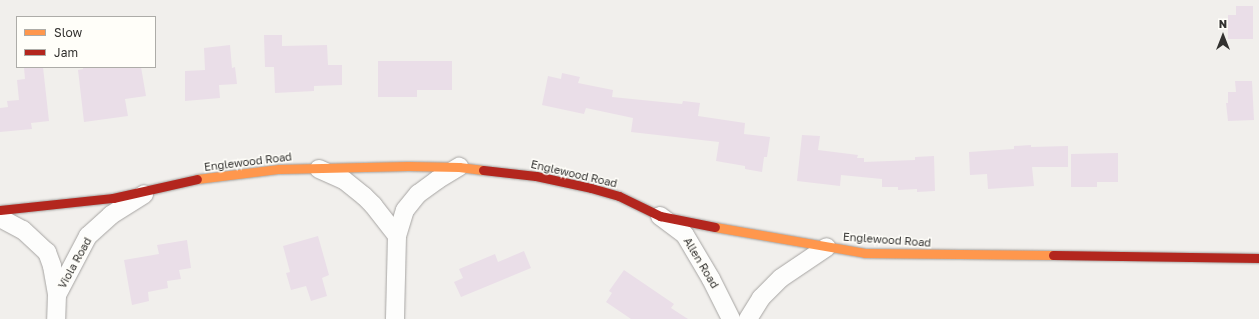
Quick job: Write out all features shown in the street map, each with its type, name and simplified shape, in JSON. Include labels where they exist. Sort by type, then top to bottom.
[{"type":"street","name":"Englewood Road","points":[[0,210],[86,202],[152,190],[193,180],[250,172],[316,167],[459,167],[536,176],[591,188],[619,196],[660,216],[827,247],[865,252],[899,254],[1196,256],[1259,258]]},
{"type":"street","points":[[316,167],[344,180],[364,196],[373,205],[397,236]]},
{"type":"street","points":[[395,319],[397,236],[403,215],[411,202],[426,187],[459,167]]},
{"type":"street","name":"Viola Road","points":[[57,295],[88,236],[111,215],[152,190]]},
{"type":"street","name":"Allen Road","points":[[660,216],[684,235],[711,279],[731,319]]},
{"type":"street","name":"Viola Road","points":[[0,218],[23,230],[47,252],[52,266],[57,295],[56,319]]},
{"type":"street","points":[[748,319],[761,298],[781,278],[827,247]]},
{"type":"building","points":[[1236,6],[1253,6],[1253,39],[1228,39],[1228,15],[1236,15]]},
{"type":"building","points":[[264,35],[282,35],[282,46],[327,45],[328,65],[342,65],[342,85],[314,86],[314,91],[275,93],[274,67],[265,67]]},
{"type":"building","points":[[230,45],[232,68],[235,67],[237,84],[219,85],[220,98],[185,101],[185,71],[205,70],[204,48]]},
{"type":"building","points":[[378,61],[452,61],[452,90],[417,90],[417,97],[378,97]]},
{"type":"building","points":[[24,68],[43,68],[49,121],[31,123],[32,129],[0,132],[0,108],[8,107],[7,101],[19,100],[17,80],[25,79]]},
{"type":"building","points":[[141,68],[146,96],[125,99],[128,116],[84,122],[78,70]]},
{"type":"building","points":[[562,73],[580,77],[578,83],[613,90],[612,97],[682,104],[683,101],[700,103],[698,116],[745,123],[744,134],[770,137],[767,157],[764,157],[762,172],[745,169],[745,166],[716,161],[719,142],[631,132],[633,118],[586,108],[584,114],[542,105],[548,76],[561,79]]},
{"type":"building","points":[[1235,81],[1252,81],[1254,120],[1228,121],[1226,103],[1228,103],[1228,92],[1236,92]]},
{"type":"building","points":[[802,135],[820,136],[818,150],[858,155],[857,158],[864,158],[864,162],[915,160],[915,157],[934,156],[935,191],[917,192],[917,189],[898,190],[898,187],[882,187],[882,179],[841,175],[840,186],[797,181]]},
{"type":"building","points":[[1031,145],[1031,147],[1068,146],[1068,167],[1032,167],[1034,186],[988,189],[987,174],[970,175],[969,152],[1014,149],[1014,146]]},
{"type":"building","points":[[1118,153],[1118,182],[1097,182],[1097,187],[1071,187],[1071,154]]},
{"type":"building","points":[[318,236],[329,275],[322,278],[327,296],[311,301],[306,286],[291,290],[286,273],[290,272],[283,246]]},
{"type":"building","points":[[187,240],[191,268],[179,270],[181,279],[167,281],[168,288],[148,292],[149,301],[132,305],[124,260],[159,254],[157,245]]},
{"type":"building","points":[[524,251],[531,268],[461,297],[454,282],[463,278],[459,269],[495,254],[498,262]]},
{"type":"building","points":[[624,270],[674,304],[671,308],[688,319],[631,319],[606,302],[612,293],[609,291]]},
{"type":"traffic: slow","points":[[197,179],[279,169],[408,166],[459,167],[483,170]]},
{"type":"traffic: slow","points":[[715,227],[865,253],[1053,255]]},
{"type":"traffic: jam","points":[[483,170],[536,176],[591,188],[619,196],[660,216],[715,227]]},
{"type":"traffic: jam","points":[[0,210],[113,198],[197,179]]},
{"type":"traffic: jam","points":[[1053,255],[1259,258]]}]
